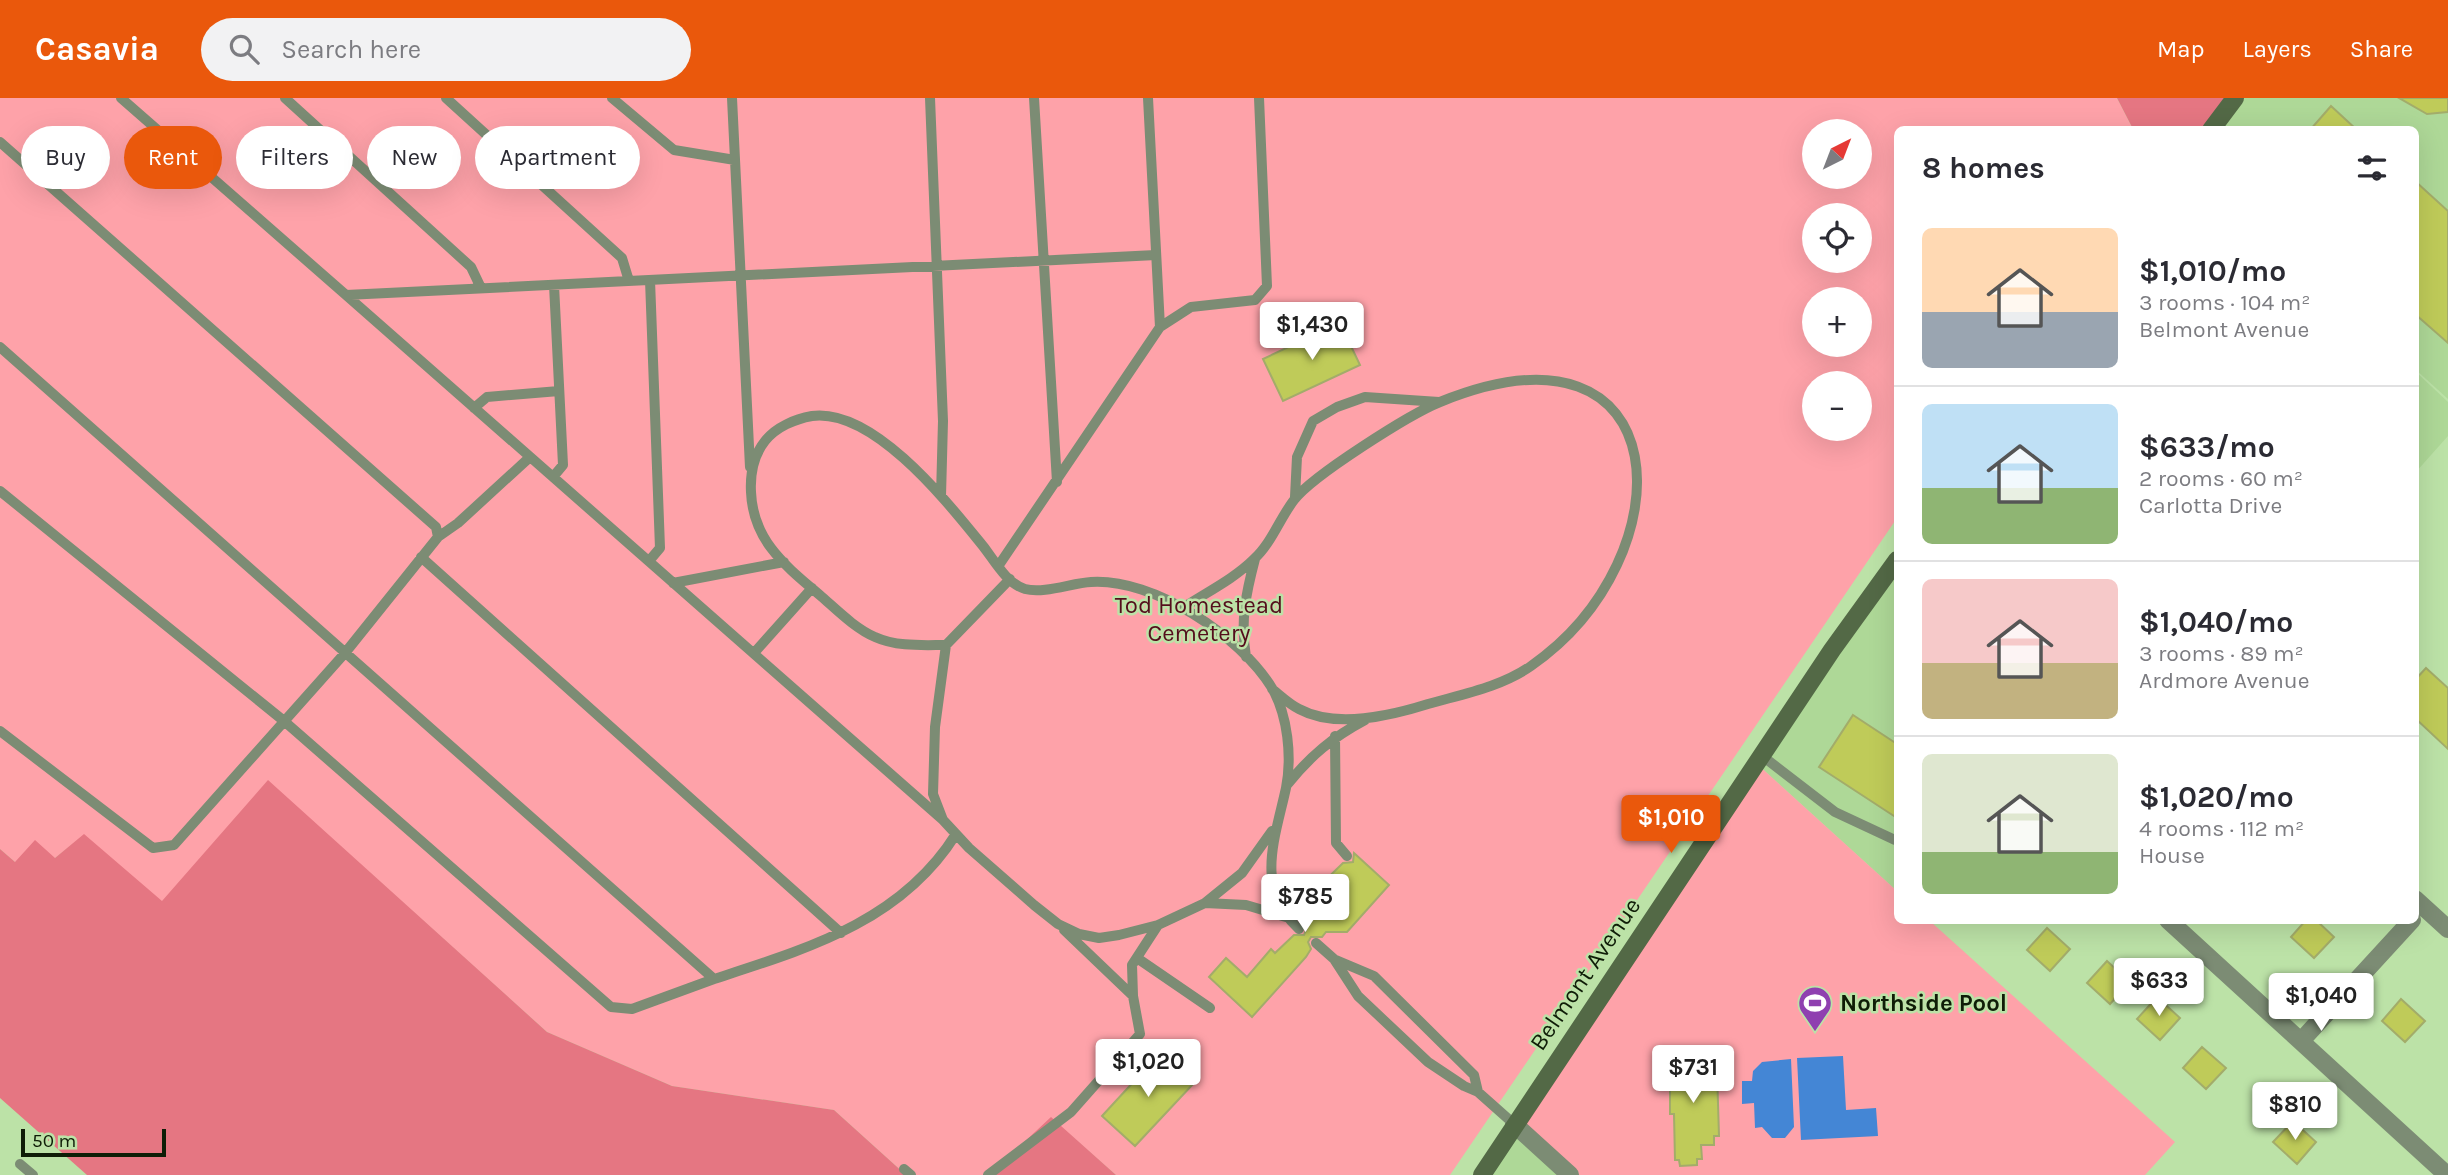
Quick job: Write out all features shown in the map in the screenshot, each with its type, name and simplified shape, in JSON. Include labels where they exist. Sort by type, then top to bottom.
[{"type":"main road","points":[[2214,126],[2235,98]]},
{"type":"main road","name":"Belmont Avenue","points":[[1482,1175],[1761,755],[1894,564]]},
{"type":"street","points":[[2419,912],[2448,929]]},
{"type":"street","points":[[2172,924],[2447,1175]]},
{"type":"street","points":[[2301,1041],[2405,924]]},
{"type":"street","points":[[1514,1124],[1570,1175]]},
{"type":"lane","points":[[121,98],[943,820],[1133,996]]},
{"type":"lane","points":[[285,98],[471,267],[481,288]]},
{"type":"lane","points":[[446,98],[622,258],[629,281]]},
{"type":"lane","points":[[612,98],[674,150],[735,160]]},
{"type":"lane","points":[[732,98],[750,477],[755,525],[784,562],[874,637],[902,645],[947,645]]},
{"type":"lane","points":[[930,98],[943,421],[942,496]]},
{"type":"lane","points":[[1034,98],[1057,482]]},
{"type":"lane","points":[[1148,98],[1160,327]]},
{"type":"lane","points":[[999,565],[1160,327],[1191,307],[1255,300],[1267,286],[1259,98]]},
{"type":"lane","points":[[0,142],[436,527],[438,537]]},
{"type":"lane","points":[[346,295],[1156,255]]},
{"type":"lane","points":[[649,561],[660,548],[650,280]]},
{"type":"lane","points":[[553,477],[563,466],[554,285]]},
{"type":"lane","points":[[0,346],[713,979]]},
{"type":"lane","points":[[750,477],[754,459],[766,440],[779,428],[801,418],[825,415],[851,421],[866,430],[942,496],[1010,579],[1026,589],[1093,582],[1128,586],[1181,609],[1222,634],[1246,657],[1272,689],[1300,710],[1327,718],[1367,718],[1418,708],[1501,683],[1529,668],[1579,625],[1600,600],[1625,547],[1633,513],[1636,452],[1627,428],[1607,402],[1578,386],[1542,379],[1498,383],[1440,402],[1405,419],[1296,497],[1255,559],[1244,602],[1242,631],[1246,657]]},
{"type":"lane","points":[[474,408],[486,397],[559,391]]},
{"type":"lane","points":[[1296,497],[1297,457],[1314,421],[1338,407],[1365,397],[1440,402]]},
{"type":"lane","points":[[0,731],[153,848],[174,845],[345,653],[438,537],[458,523],[530,457]]},
{"type":"lane","points":[[0,491],[284,721],[611,1007],[632,1009],[792,954],[841,933],[876,914],[911,888],[938,862],[956,834]]},
{"type":"lane","points":[[421,557],[841,933]]},
{"type":"lane","points":[[1181,609],[1255,559]]},
{"type":"lane","points":[[673,583],[784,562]]},
{"type":"lane","points":[[943,820],[933,794],[935,727],[947,645],[1010,579]]},
{"type":"lane","points":[[754,653],[812,588]]},
{"type":"lane","points":[[1272,689],[1284,720],[1289,754],[1286,787],[1276,824],[1271,877],[1286,917]]},
{"type":"lane","points":[[1286,787],[1309,757],[1335,736],[1367,718]]},
{"type":"lane","points":[[1335,736],[1336,843],[1347,856]]},
{"type":"lane","points":[[1761,755],[1835,812],[1894,840]]},
{"type":"lane","points":[[1058,924],[1079,934],[1099,937],[1158,925],[1205,903],[1231,884],[1254,860],[1276,824]]},
{"type":"lane","points":[[1205,903],[1246,905],[1286,917],[1299,929]]},
{"type":"lane","points":[[988,1175],[1071,1112],[1140,1034],[1133,996],[1132,965],[1158,925]]},
{"type":"lane","points":[[1316,943],[1334,959],[1358,996],[1441,1071],[1478,1092],[1514,1124]]},
{"type":"lane","points":[[1137,958],[1210,1008]]},
{"type":"lane","points":[[1334,959],[1374,976],[1475,1074],[1478,1092]]},
{"type":"lane","points":[[1441,1071],[1456,1054]]},
{"type":"lane","points":[[20,1164],[33,1175]]},
{"type":"shaded area","points":[[2117,98],[2235,98],[2214,126],[2131,126]]},
{"type":"shaded area","points":[[2235,98],[2448,98],[2448,399],[2419,373],[2419,126],[2214,126]]},
{"type":"shaded area","points":[[2419,375],[2448,402],[2448,436],[2419,469]]},
{"type":"shaded area","points":[[1894,564],[1894,888],[1756,763]]},
{"type":"shaded area","points":[[268,780],[547,1032],[672,1086],[834,1110],[906,1175],[87,1175],[0,1098],[0,849],[15,862],[35,840],[55,858],[84,834],[162,901]]},
{"type":"shaded area","points":[[1051,1117],[1116,1175],[989,1175]]},
{"type":"shaded area","points":[[1514,1124],[1570,1175],[1482,1175]]},
{"type":"green space","name":"Tod Homestead Cemetery","points":[[0,98],[2117,98],[2131,126],[1894,126],[1894,522],[1450,1175],[1116,1175],[1051,1118],[989,1175],[906,1175],[834,1110],[672,1086],[547,1032],[268,781],[162,902],[84,835],[55,858],[15,862],[0,849]]},
{"type":"green space","name":"Northside Pool","points":[[1756,763],[1894,888],[1894,924],[1933,924],[2175,1142],[2145,1175],[1570,1175],[1514,1124]]},
{"type":"water","points":[[1843,1056],[1846,1110],[1876,1108],[1878,1136],[1801,1140],[1797,1058]]},
{"type":"water","points":[[1791,1059],[1794,1127],[1785,1138],[1772,1138],[1762,1127],[1755,1128],[1754,1103],[1742,1104],[1742,1081],[1752,1081],[1753,1071],[1762,1062]]},
{"type":"building","points":[[2399,98],[2448,98],[2448,112],[2427,114]]},
{"type":"building","points":[[2331,106],[2353,126],[2314,126]]},
{"type":"building","points":[[2419,185],[2448,211],[2448,343],[2419,318]]},
{"type":"building","points":[[1340,323],[1360,365],[1283,401],[1263,359]]},
{"type":"building","points":[[2426,668],[2448,688],[2448,749],[2419,722],[2419,676]]},
{"type":"building","points":[[1853,715],[1894,742],[1894,816],[1819,767]]},
{"type":"building","points":[[1354,853],[1389,885],[1347,932],[1326,932],[1322,937],[1311,937],[1308,942],[1311,949],[1306,957],[1252,1017],[1209,977],[1226,958],[1247,977],[1271,949],[1275,953],[1294,935],[1304,935],[1307,928],[1304,923],[1314,912],[1303,902],[1343,863],[1353,862]]},
{"type":"building","points":[[2302,924],[2320,924],[2334,937],[2314,958],[2291,937]]},
{"type":"building","points":[[2047,928],[2070,949],[2050,971],[2027,950]]},
{"type":"building","points":[[2107,961],[2130,982],[2110,1004],[2087,983]]},
{"type":"building","points":[[2157,997],[2180,1018],[2160,1040],[2137,1019]]},
{"type":"building","points":[[2401,999],[2425,1021],[2405,1042],[2382,1021]]},
{"type":"building","points":[[2202,1047],[2226,1068],[2206,1089],[2183,1068]]},
{"type":"building","points":[[1698,1049],[1698,1062],[1710,1062],[1711,1071],[1717,1071],[1719,1136],[1714,1136],[1714,1145],[1701,1145],[1702,1159],[1697,1159],[1697,1165],[1680,1166],[1679,1160],[1675,1160],[1674,1114],[1670,1114],[1670,1050]]},
{"type":"building","points":[[1161,1052],[1194,1083],[1135,1146],[1102,1116]]},
{"type":"building","points":[[2293,1121],[2316,1142],[2297,1164],[2273,1142]]},
{"type":"place","name":"Northside Pool","points":[[1815,1033]]}]
